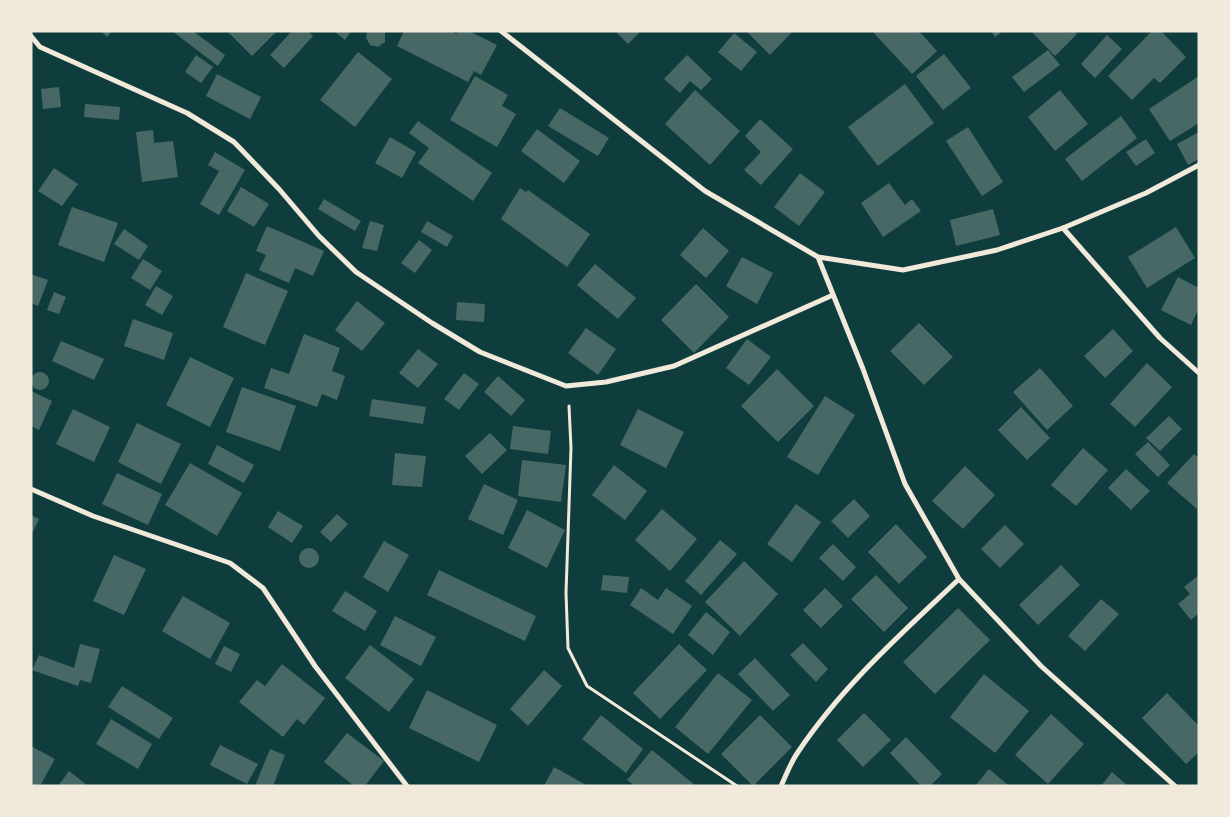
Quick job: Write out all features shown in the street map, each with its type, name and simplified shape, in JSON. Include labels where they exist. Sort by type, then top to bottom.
[{"type":"street","points":[[501,31],[705,191],[818,257],[903,270],[996,250],[1063,228],[1146,193],[1199,165]]},
{"type":"street","points":[[31,36],[40,47],[187,113],[234,142],[279,189],[319,236],[356,272],[432,323],[480,352],[566,386],[606,382],[674,366],[833,295]]},
{"type":"street","points":[[1063,228],[1160,338],[1199,373]]},
{"type":"street","points":[[818,257],[905,484],[959,579],[1041,666],[1175,786]]},
{"type":"street","points":[[31,489],[93,516],[230,563],[264,588],[315,666],[407,786]]},
{"type":"street","points":[[781,786],[797,752],[840,697],[886,648],[959,579]]},
{"type":"path","points":[[566,386],[571,416],[566,593],[568,648],[587,686],[737,786]]},
{"type":"building","points":[[101,31],[112,31],[107,37]]},
{"type":"building","points":[[172,31],[193,31],[225,55],[218,66]]},
{"type":"building","points":[[227,31],[277,31],[252,56]]},
{"type":"building","points":[[292,31],[308,31],[313,36],[284,68],[270,55]]},
{"type":"building","points":[[334,31],[351,31],[345,40]]},
{"type":"building","points":[[367,31],[385,31],[385,42],[378,47],[370,45],[366,38]]},
{"type":"building","points":[[404,31],[451,31],[456,34],[458,31],[469,31],[497,45],[481,75],[474,71],[468,82],[397,46]]},
{"type":"building","points":[[615,31],[641,31],[628,44]]},
{"type":"building","points":[[746,31],[793,31],[770,55]]},
{"type":"building","points":[[872,31],[919,31],[937,51],[912,74]]},
{"type":"building","points":[[991,31],[1003,31],[995,37]]},
{"type":"building","points":[[1031,31],[1075,31],[1077,34],[1055,56]]},
{"type":"building","points":[[1152,31],[1161,31],[1186,57],[1160,83],[1154,78],[1132,100],[1108,76]]},
{"type":"building","points":[[734,33],[757,52],[741,71],[718,52]]},
{"type":"building","points":[[1107,35],[1122,49],[1095,78],[1081,64]]},
{"type":"building","points":[[1048,50],[1060,65],[1024,92],[1012,77]]},
{"type":"building","points":[[358,52],[392,79],[355,127],[320,100]]},
{"type":"building","points":[[944,54],[971,88],[943,110],[916,76]]},
{"type":"building","points":[[196,55],[213,67],[201,83],[185,72]]},
{"type":"building","points":[[687,55],[712,79],[701,90],[690,81],[680,93],[664,79]]},
{"type":"building","points":[[217,74],[261,97],[250,119],[206,96]]},
{"type":"building","points":[[475,76],[508,95],[502,106],[516,114],[497,147],[450,120]]},
{"type":"building","points":[[1199,76],[1199,123],[1170,141],[1149,109]]},
{"type":"building","points":[[905,84],[934,123],[878,166],[848,127]]},
{"type":"building","points":[[59,87],[61,107],[43,109],[41,89]]},
{"type":"building","points":[[695,90],[740,131],[710,165],[665,124]]},
{"type":"building","points":[[1060,90],[1088,124],[1055,151],[1028,117]]},
{"type":"building","points":[[85,104],[120,107],[119,120],[84,117]]},
{"type":"building","points":[[560,108],[609,138],[598,156],[548,126]]},
{"type":"building","points":[[1121,116],[1137,138],[1082,181],[1065,159]]},
{"type":"building","points":[[760,119],[793,149],[761,185],[744,170],[761,152],[745,136]]},
{"type":"building","points":[[418,121],[492,173],[473,201],[418,163],[429,148],[409,133]]},
{"type":"building","points":[[968,127],[1003,182],[982,196],[946,141]]},
{"type":"building","points":[[537,129],[580,161],[564,183],[521,151]]},
{"type":"building","points":[[153,130],[154,143],[173,141],[178,177],[142,182],[136,132]]},
{"type":"building","points":[[1199,132],[1199,159],[1188,165],[1177,144]]},
{"type":"building","points":[[390,137],[416,152],[402,178],[375,163]]},
{"type":"building","points":[[1146,139],[1155,153],[1136,166],[1126,152]]},
{"type":"building","points":[[215,152],[245,170],[219,215],[200,204],[219,171],[208,165]]},
{"type":"building","points":[[54,168],[78,184],[62,206],[38,191]]},
{"type":"building","points":[[800,173],[825,192],[799,226],[774,207]]},
{"type":"building","points":[[889,183],[905,205],[912,199],[921,211],[883,237],[861,203]]},
{"type":"building","points":[[241,187],[269,204],[254,227],[227,211]]},
{"type":"building","points":[[520,188],[526,192],[528,190],[590,234],[567,267],[501,219]]},
{"type":"building","points":[[324,199],[361,221],[355,231],[318,209]]},
{"type":"building","points":[[72,207],[118,223],[104,262],[58,245]]},
{"type":"building","points":[[993,209],[1000,235],[956,246],[950,220]]},
{"type":"building","points":[[370,221],[384,225],[377,251],[362,248]]},
{"type":"building","points":[[427,221],[453,236],[447,247],[421,232]]},
{"type":"building","points":[[267,226],[324,251],[313,276],[295,268],[289,283],[259,270],[266,255],[256,251]]},
{"type":"building","points":[[1176,227],[1195,258],[1147,288],[1128,257]]},
{"type":"building","points":[[703,228],[729,251],[706,278],[680,255]]},
{"type":"building","points":[[124,229],[148,246],[139,260],[114,244]]},
{"type":"building","points":[[419,240],[432,250],[415,273],[401,263]]},
{"type":"building","points":[[742,257],[773,273],[757,304],[726,286]]},
{"type":"building","points":[[143,259],[162,271],[150,290],[131,278]]},
{"type":"building","points":[[595,264],[636,298],[618,319],[577,285]]},
{"type":"building","points":[[246,273],[288,291],[265,345],[223,327]]},
{"type":"building","points":[[31,274],[48,280],[38,306],[31,303]]},
{"type":"building","points":[[1178,277],[1199,288],[1199,308],[1191,325],[1161,310]]},
{"type":"building","points":[[696,284],[729,317],[694,353],[661,320]]},
{"type":"building","points":[[156,286],[173,296],[162,315],[145,305]]},
{"type":"building","points":[[54,292],[66,297],[59,314],[47,310]]},
{"type":"building","points":[[357,301],[385,323],[362,351],[335,330]]},
{"type":"building","points":[[457,302],[485,304],[484,322],[456,320]]},
{"type":"building","points":[[133,319],[173,333],[164,360],[124,346]]},
{"type":"building","points":[[919,323],[953,357],[924,385],[890,351]]},
{"type":"building","points":[[586,328],[616,349],[598,375],[568,353]]},
{"type":"building","points":[[1113,329],[1133,351],[1105,378],[1084,356]]},
{"type":"building","points":[[304,334],[340,348],[332,371],[345,376],[337,400],[322,394],[317,407],[264,388],[271,368],[289,374]]},
{"type":"building","points":[[747,339],[771,357],[749,385],[726,368]]},
{"type":"building","points":[[61,341],[104,359],[94,380],[52,361]]},
{"type":"building","points":[[418,349],[438,364],[418,388],[399,373]]},
{"type":"building","points":[[190,357],[234,378],[210,427],[166,405]]},
{"type":"building","points":[[1147,363],[1172,387],[1135,427],[1110,404]]},
{"type":"building","points":[[1040,368],[1073,406],[1047,430],[1013,392]]},
{"type":"building","points":[[777,369],[814,406],[778,442],[741,406]]},
{"type":"building","points":[[40,372],[46,375],[49,381],[46,387],[40,390],[34,387],[31,381],[34,375]]},
{"type":"building","points":[[464,373],[479,384],[459,410],[444,399]]},
{"type":"building","points":[[498,376],[525,400],[511,416],[484,392]]},
{"type":"building","points":[[242,387],[296,406],[280,451],[226,432]]},
{"type":"building","points":[[31,391],[52,401],[39,430],[31,426]]},
{"type":"building","points":[[825,396],[855,415],[818,475],[787,457]]},
{"type":"building","points":[[372,399],[426,407],[423,424],[369,416]]},
{"type":"building","points":[[1021,407],[1050,438],[1027,460],[998,430]]},
{"type":"building","points":[[73,409],[110,427],[94,462],[56,444]]},
{"type":"building","points":[[638,409],[684,432],[666,468],[620,445]]},
{"type":"building","points":[[1169,416],[1182,429],[1160,451],[1146,438]]},
{"type":"building","points":[[137,423],[181,444],[161,484],[118,462]]},
{"type":"building","points":[[513,426],[551,431],[548,454],[510,449]]},
{"type":"building","points":[[490,433],[507,450],[482,474],[465,456]]},
{"type":"building","points":[[1148,442],[1170,465],[1158,477],[1135,454]]},
{"type":"building","points":[[217,445],[254,465],[244,483],[208,464]]},
{"type":"building","points":[[1083,448],[1108,470],[1076,506],[1051,485]]},
{"type":"building","points":[[395,453],[426,456],[422,487],[392,485]]},
{"type":"building","points":[[1194,454],[1199,458],[1197,509],[1167,483]]},
{"type":"building","points":[[522,460],[566,465],[561,502],[518,496]]},
{"type":"building","points":[[190,463],[242,493],[217,536],[165,505]]},
{"type":"building","points":[[614,465],[647,491],[625,520],[592,495]]},
{"type":"building","points":[[965,466],[995,495],[963,529],[932,501]]},
{"type":"building","points":[[1126,469],[1150,491],[1131,510],[1108,488]]},
{"type":"building","points":[[117,473],[162,494],[148,525],[102,504]]},
{"type":"building","points":[[484,484],[518,500],[503,535],[468,519]]},
{"type":"building","points":[[854,499],[870,516],[848,538],[831,521]]},
{"type":"building","points":[[796,504],[821,522],[792,562],[767,544]]},
{"type":"building","points":[[662,509],[697,539],[670,571],[635,540]]},
{"type":"building","points":[[527,510],[565,530],[547,568],[508,548]]},
{"type":"building","points":[[278,511],[303,526],[292,543],[268,527]]},
{"type":"building","points":[[337,514],[348,524],[331,542],[320,532]]},
{"type":"building","points":[[31,515],[39,519],[31,536]]},
{"type":"building","points":[[896,524],[927,557],[899,584],[868,552]]},
{"type":"building","points":[[1005,525],[1024,544],[1000,568],[981,549]]},
{"type":"building","points":[[720,540],[737,554],[701,595],[685,581]]},
{"type":"building","points":[[384,541],[409,555],[388,592],[363,577]]},
{"type":"building","points":[[833,544],[856,567],[843,581],[819,558]]},
{"type":"building","points":[[309,548],[316,551],[319,558],[316,565],[309,568],[302,565],[299,558],[302,551]]},
{"type":"building","points":[[114,555],[146,569],[124,615],[93,601]]},
{"type":"building","points":[[744,561],[778,594],[740,636],[705,602]]},
{"type":"building","points":[[1061,565],[1080,585],[1038,625],[1019,605]]},
{"type":"building","points":[[439,570],[536,616],[525,641],[427,595]]},
{"type":"building","points":[[603,575],[629,577],[627,593],[601,590]]},
{"type":"building","points":[[876,575],[908,608],[884,632],[851,599]]},
{"type":"building","points":[[1199,575],[1199,613],[1191,620],[1178,604],[1190,594],[1184,587]]},
{"type":"building","points":[[641,588],[658,600],[666,588],[692,606],[673,634],[630,605]]},
{"type":"building","points":[[825,588],[843,606],[821,628],[803,610]]},
{"type":"building","points":[[345,591],[377,611],[365,631],[332,611]]},
{"type":"building","points":[[183,596],[230,623],[210,659],[162,631]]},
{"type":"building","points":[[1101,599],[1119,614],[1085,651],[1068,636]]},
{"type":"building","points":[[958,608],[990,640],[935,694],[903,662]]},
{"type":"building","points":[[706,612],[730,632],[713,655],[688,635]]},
{"type":"building","points":[[395,616],[436,637],[421,666],[380,645]]},
{"type":"building","points":[[803,643],[828,669],[816,682],[790,655]]},
{"type":"building","points":[[80,644],[100,649],[91,683],[80,680],[78,686],[32,670],[39,655],[74,668]]},
{"type":"building","points":[[679,644],[707,670],[660,719],[633,693]]},
{"type":"building","points":[[370,645],[414,679],[389,712],[345,678]]},
{"type":"building","points":[[224,646],[240,654],[231,672],[215,664]]},
{"type":"building","points":[[755,658],[790,695],[773,711],[738,674]]},
{"type":"building","points":[[282,664],[325,698],[304,725],[297,719],[283,737],[239,702],[257,680],[265,686]]},
{"type":"building","points":[[544,670],[562,686],[528,726],[510,709]]},
{"type":"building","points":[[718,673],[752,700],[708,754],[675,727]]},
{"type":"building","points":[[984,674],[1029,711],[995,753],[950,717]]},
{"type":"building","points":[[122,686],[173,718],[159,739],[108,707]]},
{"type":"building","points":[[427,690],[497,725],[479,762],[409,728]]},
{"type":"building","points":[[1167,693],[1197,724],[1199,723],[1199,752],[1186,764],[1142,718]]},
{"type":"building","points":[[864,713],[891,740],[863,767],[837,740]]},
{"type":"building","points":[[1051,714],[1084,744],[1048,784],[1015,755]]},
{"type":"building","points":[[601,715],[643,749],[626,773],[582,739]]},
{"type":"building","points":[[760,715],[792,747],[753,786],[721,754]]},
{"type":"building","points":[[111,719],[152,744],[138,769],[96,744]]},
{"type":"building","points":[[347,733],[384,761],[365,786],[354,786],[324,762]]},
{"type":"building","points":[[906,737],[942,774],[930,786],[921,786],[890,753]]},
{"type":"building","points":[[220,745],[258,764],[247,784],[210,765]]},
{"type":"building","points":[[31,746],[55,759],[40,786],[31,786]]},
{"type":"building","points":[[270,749],[285,755],[273,786],[255,786]]},
{"type":"building","points":[[652,750],[696,786],[635,786],[627,780]]},
{"type":"building","points":[[554,767],[588,786],[544,786]]},
{"type":"building","points":[[989,769],[1008,785],[975,786]]},
{"type":"building","points":[[69,771],[88,786],[58,786]]},
{"type":"building","points":[[1112,772],[1128,786],[1101,786]]}]
